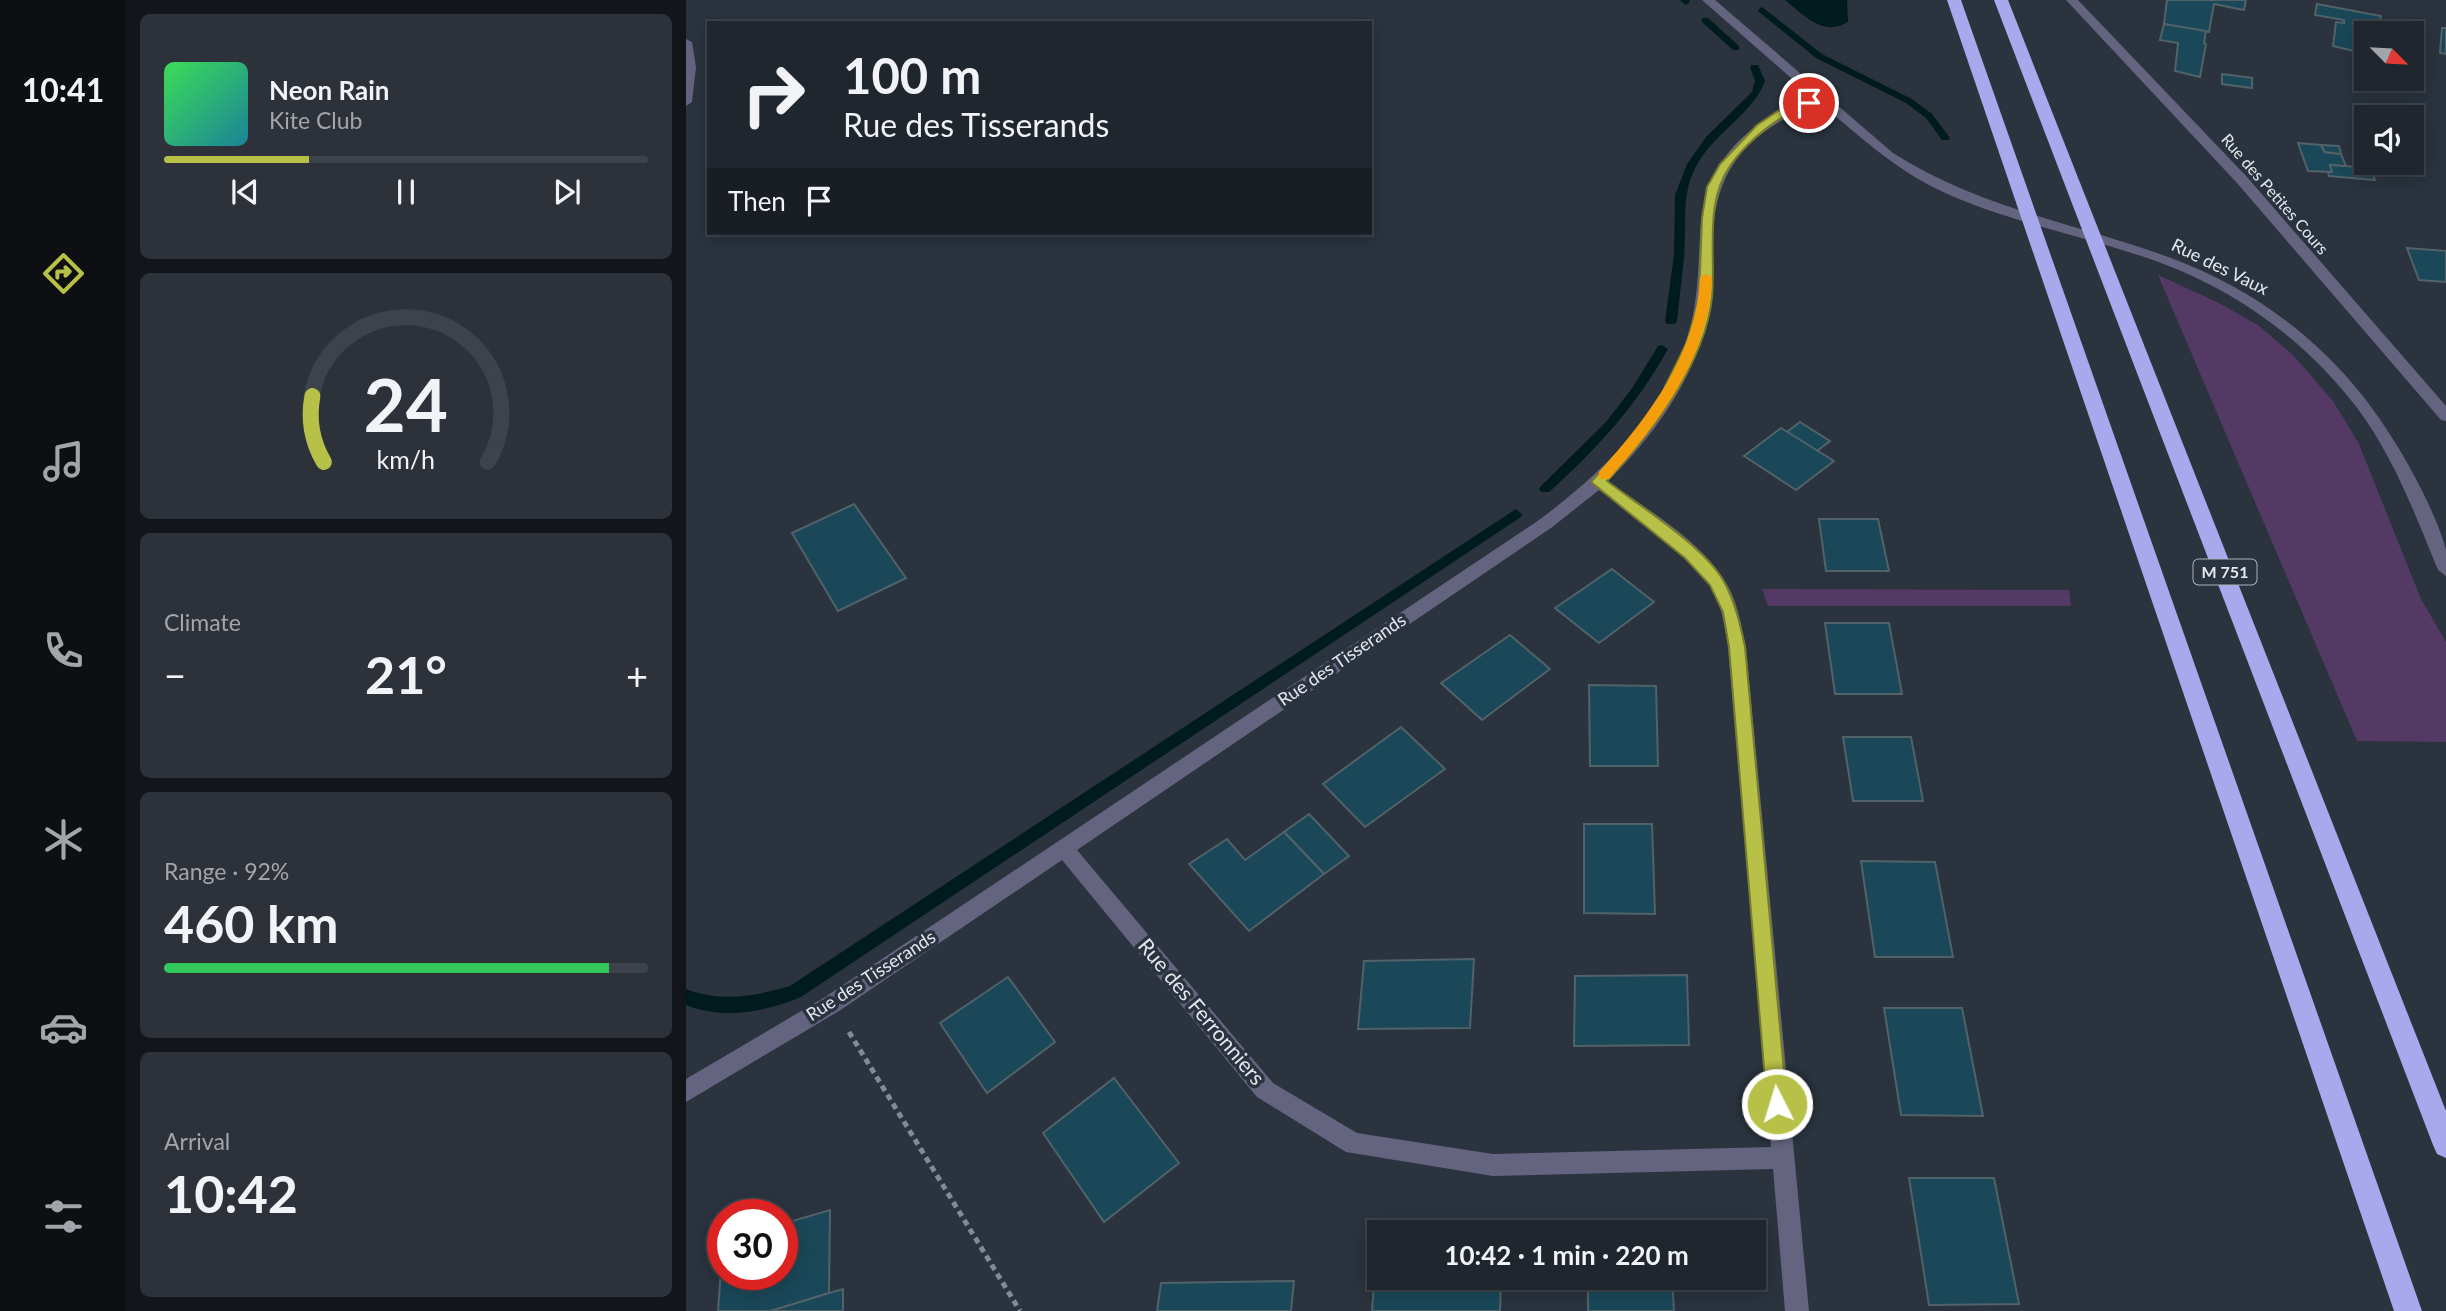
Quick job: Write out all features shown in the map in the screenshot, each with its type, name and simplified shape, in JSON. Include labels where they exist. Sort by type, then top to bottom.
[{"type":"highway","points":[[1954,0],[2408,1311]]},
{"type":"highway","name":"M 751","points":[[2001,0],[2446,1145]]},
{"type":"street","name":"Rue des Vaux","points":[[1708,0],[1889,156],[1910,170],[1970,201],[2166,260],[2237,293],[2276,317],[2333,367],[2385,436],[2446,570]]},
{"type":"street","name":"Rue des Petites Cours","points":[[2072,0],[2242,180],[2446,416]]},
{"type":"street","points":[[686,43],[690,67],[686,102]]},
{"type":"street","name":"Rue des Tisserands","points":[[686,1091],[832,1004],[1545,524],[1599,482],[1641,435],[1669,392],[1693,342],[1705,299],[1708,218],[1713,187],[1725,164],[1760,127],[1782,113],[1822,98]]},
{"type":"street","points":[[1599,482],[1691,554],[1716,582],[1730,612],[1737,647],[1797,1311]]},
{"type":"street","name":"Rue des Ferronniers","points":[[1063,847],[1265,1090],[1354,1144],[1493,1165],[1782,1158]]},
{"type":"path","points":[[832,1004],[1020,1311]]},
{"type":"shaded area","points":[[1785,0],[1847,0],[1848,22],[1839,26],[1822,26]]},
{"type":"shaded area","points":[[2158,275],[2217,302],[2258,325],[2293,355],[2333,401],[2359,444],[2421,599],[2446,642],[2446,742],[2357,741]]},
{"type":"shaded area","points":[[1762,589],[2069,590],[2071,606],[1768,606]]},
{"type":"building","points":[[2167,0],[2246,0],[2244,10],[2214,4],[2209,32],[2164,24]]},
{"type":"building","points":[[2317,4],[2381,16],[2380,21],[2354,21],[2354,51],[2333,46],[2336,22],[2344,23],[2344,20],[2315,15]]},
{"type":"building","points":[[2164,24],[2206,31],[2200,77],[2175,71],[2178,43],[2160,40]]},
{"type":"building","points":[[2442,28],[2446,28],[2446,54],[2440,53]]},
{"type":"building","points":[[2222,74],[2252,78],[2252,88],[2222,84]]},
{"type":"building","points":[[2298,143],[2321,145],[2325,152],[2341,154],[2346,166],[2330,165],[2332,172],[2308,171]]},
{"type":"building","points":[[2321,145],[2339,146],[2341,154],[2325,152]]},
{"type":"building","points":[[2330,165],[2354,167],[2354,175],[2373,175],[2375,180],[2329,176],[2328,172],[2332,172]]},
{"type":"building","points":[[2407,248],[2446,251],[2446,282],[2419,280]]},
{"type":"building","points":[[1800,422],[1830,441],[1817,451],[1787,432]]},
{"type":"building","points":[[1781,428],[1834,461],[1796,490],[1744,456]]},
{"type":"building","points":[[854,504],[906,578],[838,611],[792,533]]},
{"type":"building","points":[[1819,519],[1878,519],[1889,571],[1826,571]]},
{"type":"building","points":[[1612,569],[1654,602],[1599,643],[1555,608]]},
{"type":"building","points":[[1825,623],[1889,623],[1902,694],[1835,694]]},
{"type":"building","points":[[1510,635],[1550,669],[1482,720],[1441,683]]},
{"type":"building","points":[[1589,685],[1656,686],[1658,766],[1590,766]]},
{"type":"building","points":[[1401,727],[1445,769],[1365,827],[1323,784]]},
{"type":"building","points":[[1843,737],[1911,737],[1923,801],[1853,801]]},
{"type":"building","points":[[1309,814],[1349,856],[1324,874],[1284,832]]},
{"type":"building","points":[[1584,824],[1652,824],[1655,914],[1584,913]]},
{"type":"building","points":[[1284,832],[1324,874],[1249,931],[1189,864],[1227,839],[1245,860]]},
{"type":"building","points":[[1861,861],[1935,862],[1953,957],[1875,957]]},
{"type":"building","points":[[1474,959],[1470,1028],[1358,1029],[1364,961]]},
{"type":"building","points":[[1687,975],[1689,1045],[1574,1046],[1575,976]]},
{"type":"building","points":[[1008,977],[1055,1042],[987,1093],[940,1023]]},
{"type":"building","points":[[1884,1008],[1962,1008],[1983,1116],[1901,1115]]},
{"type":"building","points":[[1114,1078],[1179,1163],[1104,1222],[1043,1133]]},
{"type":"building","points":[[1909,1178],[1994,1178],[2019,1304],[1929,1305]]},
{"type":"building","points":[[830,1210],[829,1293],[771,1311],[718,1311],[720,1290],[798,1290],[798,1219]]},
{"type":"building","points":[[1294,1281],[1291,1311],[1157,1311],[1161,1283]]},
{"type":"building","points":[[843,1289],[843,1311],[771,1311],[829,1293]]},
{"type":"building","points":[[1374,1290],[1501,1290],[1500,1311],[1372,1311]]},
{"type":"building","points":[[1588,1290],[1673,1290],[1674,1311],[1588,1311]]},
{"type":"waterway","points":[[1762,10],[1819,56],[1909,101],[1929,116],[1945,138]]},
{"type":"waterway","points":[[1705,20],[1736,48]]},
{"type":"waterway","points":[[1671,321],[1679,255],[1680,195],[1692,164],[1710,139],[1756,93],[1760,81],[1755,67]]},
{"type":"waterway","points":[[1545,489],[1611,425],[1638,390],[1662,349]]},
{"type":"waterway","points":[[686,997],[727,1006],[754,1003],[795,992],[1516,514]]},
{"type":"slow traffic","points":[[1604,476],[1641,435],[1669,392],[1693,342],[1705,299],[1706,277]]},
{"type":"route","points":[[1777,1104],[1737,647],[1730,612],[1716,582],[1691,554],[1599,482],[1641,435],[1669,392],[1693,342],[1705,299],[1708,218],[1713,187],[1725,164],[1738,147],[1760,127],[1782,113],[1809,103]]}]
